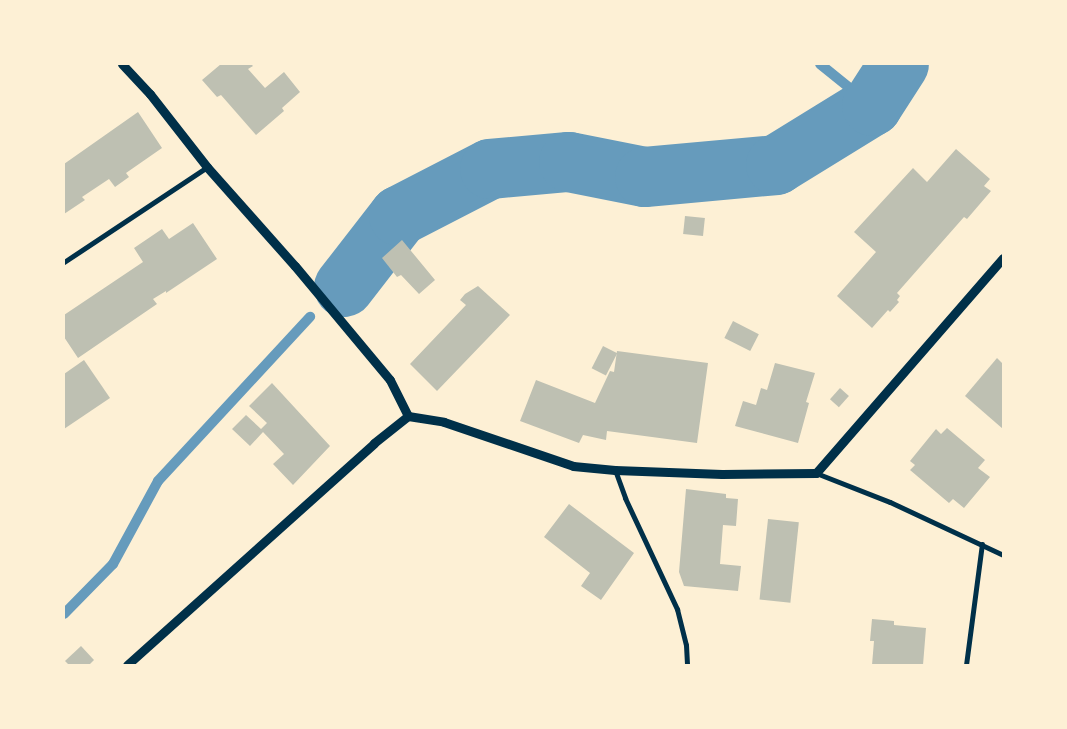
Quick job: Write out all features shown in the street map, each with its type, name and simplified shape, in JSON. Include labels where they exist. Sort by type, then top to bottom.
[{"type":"street","points":[[122,64],[150,94],[207,167],[313,287],[390,380],[408,416]]},
{"type":"street","points":[[64,262],[207,167]]},
{"type":"street","points":[[816,473],[1003,258]]},
{"type":"street","points":[[127,665],[374,443],[408,416],[444,422],[573,466],[615,470],[722,474],[816,473],[890,502],[1003,555]]},
{"type":"street","points":[[615,470],[625,498],[677,609],[686,645],[687,665]]},
{"type":"street","points":[[966,665],[982,544]]},
{"type":"building","points":[[221,64],[251,64],[253,66],[248,69],[265,88],[284,72],[300,92],[282,108],[284,111],[256,135],[221,95],[217,97],[202,80]]},
{"type":"building","points":[[138,112],[162,148],[126,173],[129,177],[115,187],[109,179],[82,197],[85,200],[64,214],[64,164]]},
{"type":"building","points":[[956,149],[990,179],[984,186],[991,191],[967,219],[964,217],[897,293],[900,296],[897,300],[899,302],[890,312],[888,310],[872,328],[837,296],[876,252],[854,232],[913,168],[927,182]]},
{"type":"building","points":[[685,216],[705,218],[703,236],[683,234]]},
{"type":"building","points":[[193,223],[217,259],[166,293],[166,291],[153,299],[157,304],[78,358],[64,337],[64,315],[143,262],[134,248],[162,229],[169,239]]},
{"type":"building","points":[[402,240],[435,280],[419,294],[401,275],[397,277],[382,258]]},
{"type":"building","points":[[478,286],[510,315],[437,391],[410,364],[466,305],[460,300],[465,294]]},
{"type":"building","points":[[733,321],[759,334],[750,351],[724,338]]},
{"type":"building","points":[[603,346],[617,353],[606,376],[592,368]]},
{"type":"building","points":[[617,351],[708,363],[697,443],[607,431],[606,440],[583,435],[579,443],[520,421],[536,380],[595,403],[610,371],[614,372]]},
{"type":"building","points":[[997,358],[1003,364],[1003,429],[965,396]]},
{"type":"building","points":[[84,360],[110,398],[64,429],[64,374]]},
{"type":"building","points":[[775,363],[815,373],[806,402],[809,403],[798,443],[735,426],[743,401],[756,405],[761,388],[767,390]]},
{"type":"building","points":[[272,383],[330,446],[293,485],[273,464],[284,454],[263,432],[250,446],[232,429],[246,415],[261,429],[267,423],[249,406]]},
{"type":"building","points":[[840,388],[849,396],[839,407],[830,399]]},
{"type":"building","points":[[947,428],[985,460],[978,468],[990,477],[964,508],[953,499],[949,503],[910,470],[915,465],[910,461],[936,429],[941,434]]},
{"type":"building","points":[[686,489],[726,494],[726,498],[738,499],[736,526],[723,525],[720,564],[741,566],[738,591],[684,586],[679,572]]},
{"type":"building","points":[[569,504],[634,553],[601,600],[581,586],[590,573],[544,537]]},
{"type":"building","points":[[768,519],[799,522],[790,603],[760,600]]},
{"type":"building","points":[[872,619],[894,621],[894,625],[926,628],[923,665],[872,665],[874,641],[870,641]]},
{"type":"building","points":[[81,646],[94,660],[89,665],[69,665],[65,661]]},
{"type":"waterway","points":[[820,64],[872,106]]},
{"type":"waterway","points":[[344,287],[399,216],[490,169],[569,162],[645,177],[776,165],[872,106],[899,64]]},
{"type":"waterway","points":[[64,614],[113,564],[158,481],[310,317]]}]
